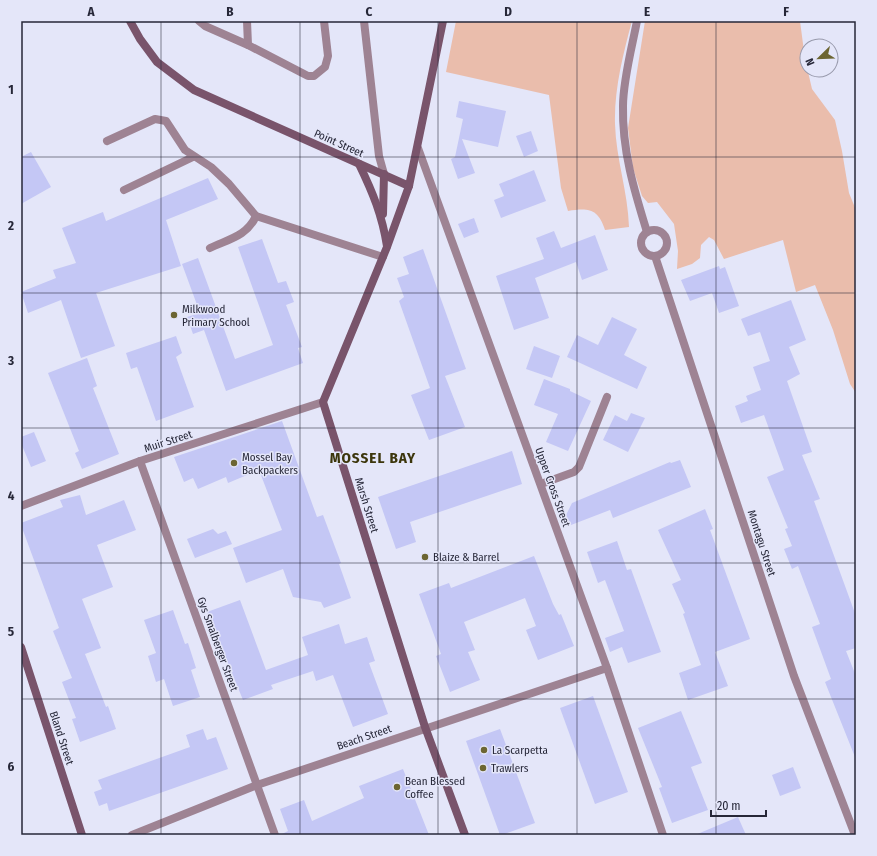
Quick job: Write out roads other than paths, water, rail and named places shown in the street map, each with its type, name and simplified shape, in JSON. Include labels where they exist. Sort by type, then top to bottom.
[{"type":"street","name":"Point Street","points":[[130,21],[140,39],[157,62],[194,90],[409,186]]},
{"type":"street","points":[[200,21],[205,26],[248,45],[295,71],[308,76],[314,76],[325,67],[328,56],[324,21]]},
{"type":"street","points":[[247,21],[248,45]]},
{"type":"street","points":[[364,21],[379,156],[384,174],[382,220]]},
{"type":"street","points":[[323,402],[387,247],[409,186],[443,21]]},
{"type":"street","points":[[637,21],[623,104],[623,130],[626,155],[647,232]]},
{"type":"street","points":[[107,141],[155,119],[166,121],[185,150],[193,157],[211,167],[229,184],[256,216],[383,257]]},
{"type":"street","name":"Upper Cross Street","points":[[418,148],[607,668],[663,835]]},
{"type":"street","points":[[124,190],[193,157]]},
{"type":"street","points":[[359,164],[375,197],[382,220],[387,247]]},
{"type":"street","points":[[210,248],[246,232],[256,216]]},
{"type":"street","points":[[658,231],[666,239],[665,250],[655,256],[644,252],[641,245],[642,237],[647,232],[658,231]]},
{"type":"street","name":"Montagu Street","points":[[655,256],[794,676],[856,835]]},
{"type":"street","points":[[541,484],[574,472],[579,467],[607,397]]},
{"type":"street","name":"Muir Street","points":[[21,506],[140,461],[323,402]]},
{"type":"street","name":"Marsh Street","points":[[323,402],[426,727],[465,835]]},
{"type":"street","name":"Gys Smalberger Street","points":[[140,461],[275,835]]},
{"type":"street","name":"Bland Street","points":[[21,647],[82,835]]},
{"type":"street","name":"Beach Street","points":[[132,835],[257,785],[426,727],[607,668]]},
{"type":"place","name":"Milkwood Primary School","points":[[174,315]]},
{"type":"place","name":"Mossel Bay Backpackers","points":[[234,463]]},
{"type":"place","name":"Blaize & Barrel","points":[[425,557]]},
{"type":"place","name":"La Scarpetta","points":[[484,750]]},
{"type":"place","name":"Trawlers","points":[[483,768]]},
{"type":"place","name":"Bean Blessed Coffee","points":[[397,787]]},
{"type":"district","name":"MOSSEL BAY","points":[[373,458]]}]
